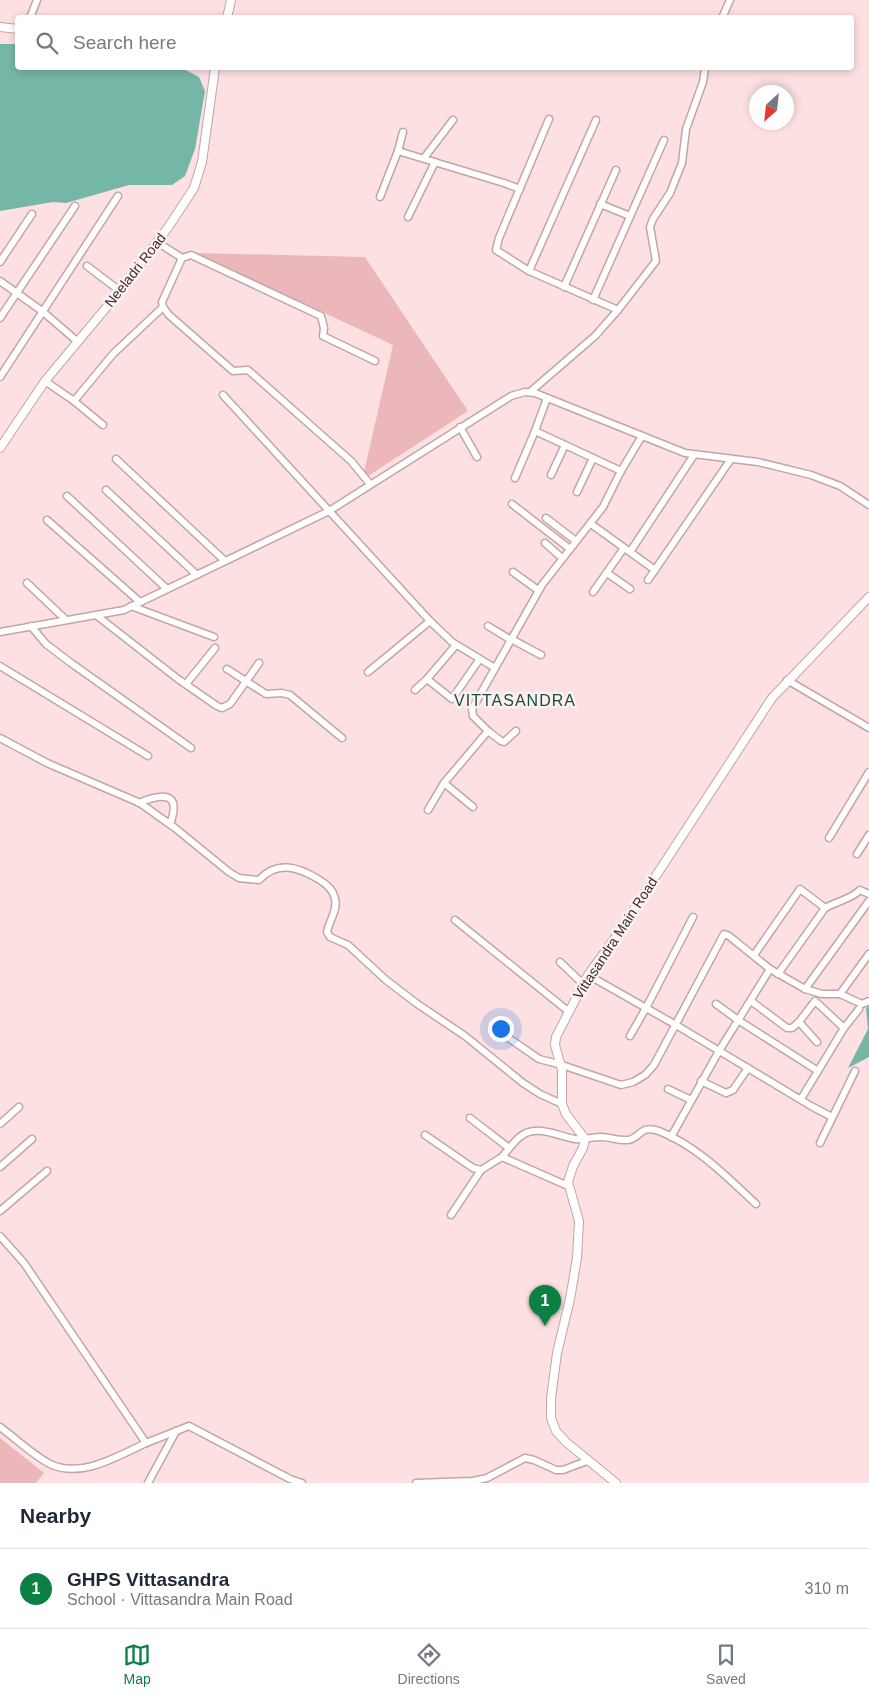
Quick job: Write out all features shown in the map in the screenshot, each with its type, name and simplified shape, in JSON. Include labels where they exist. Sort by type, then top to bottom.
[{"type":"street","points":[[31,15],[37,0]]},
{"type":"street","points":[[228,15],[231,0]]},
{"type":"street","points":[[723,15],[730,0]]},
{"type":"street","points":[[0,27],[15,29]]},
{"type":"street","name":"Neeladri Road","points":[[0,448],[45,381],[120,291],[178,214],[197,182],[202,162],[215,70]]},
{"type":"street","points":[[530,392],[596,336],[656,261],[650,227],[670,192],[682,163],[686,129],[703,82],[705,70]]},
{"type":"street","points":[[549,119],[499,238],[496,250],[530,271],[618,310]]},
{"type":"street","points":[[424,158],[453,120]]},
{"type":"street","points":[[530,271],[596,120]]},
{"type":"street","points":[[380,197],[398,151],[403,132]]},
{"type":"street","points":[[593,300],[664,140]]},
{"type":"street","points":[[398,151],[520,189]]},
{"type":"street","points":[[408,217],[435,162]]},
{"type":"street","points":[[564,287],[616,170]]},
{"type":"street","points":[[0,377],[118,196]]},
{"type":"street","points":[[600,204],[630,216]]},
{"type":"street","points":[[0,318],[75,206]]},
{"type":"street","points":[[0,262],[32,214]]},
{"type":"street","points":[[157,242],[182,258]]},
{"type":"street","points":[[370,484],[351,461],[248,370],[234,371],[169,315],[162,302],[182,258],[191,255],[321,316],[324,328],[323,336],[375,361]]},
{"type":"street","points":[[87,266],[120,291]]},
{"type":"street","points":[[0,281],[42,311],[78,342]]},
{"type":"street","points":[[74,401],[113,354],[163,307]]},
{"type":"street","points":[[45,381],[74,401],[103,425]]},
{"type":"street","points":[[0,632],[124,610],[329,511],[511,396],[525,392],[547,398],[680,451],[694,455],[766,463],[811,475],[840,486],[869,505]]},
{"type":"street","points":[[223,395],[430,620],[456,645],[495,668]]},
{"type":"street","points":[[515,478],[547,398]]},
{"type":"street","points":[[460,427],[477,457]]},
{"type":"street","points":[[535,432],[621,471]]},
{"type":"street","points":[[516,731],[504,742],[501,741],[473,716],[472,709],[538,590],[603,507],[621,471],[642,436]]},
{"type":"street","points":[[551,475],[565,446]]},
{"type":"street","points":[[630,552],[694,455]]},
{"type":"street","points":[[577,492],[593,458]]},
{"type":"street","points":[[116,459],[225,562]]},
{"type":"street","points":[[648,580],[731,459]]},
{"type":"street","points":[[106,490],[197,575]]},
{"type":"street","points":[[67,496],[167,589]]},
{"type":"street","points":[[512,504],[570,549]]},
{"type":"street","points":[[546,518],[576,541]]},
{"type":"street","points":[[47,520],[140,602]]},
{"type":"street","points":[[591,524],[655,570]]},
{"type":"street","points":[[545,543],[562,558]]},
{"type":"street","points":[[594,592],[624,548]]},
{"type":"street","points":[[513,572],[538,590]]},
{"type":"street","points":[[607,573],[630,588]]},
{"type":"street","points":[[27,583],[66,620]]},
{"type":"street","name":"Vittasandra Main Road","points":[[562,1104],[562,1065],[556,1050],[555,1041],[582,984],[620,932],[768,704],[787,680],[869,597]]},
{"type":"street","points":[[130,606],[214,637]]},
{"type":"street","points":[[96,615],[186,684],[222,708],[230,704],[259,662]]},
{"type":"street","points":[[368,672],[430,620]]},
{"type":"street","points":[[31,626],[46,644],[190,748]]},
{"type":"street","points":[[488,626],[540,655]]},
{"type":"street","points":[[415,690],[456,645]]},
{"type":"street","points":[[186,684],[215,648]]},
{"type":"street","points":[[427,679],[452,699],[479,660]]},
{"type":"street","points":[[0,666],[148,756]]},
{"type":"street","points":[[227,669],[266,694],[282,693],[290,695],[342,738]]},
{"type":"street","points":[[787,680],[869,728]]},
{"type":"street","points":[[428,810],[444,782],[488,731]]},
{"type":"street","points":[[0,738],[47,763],[139,803],[170,824],[228,872],[240,878],[258,880],[264,874],[273,870],[295,867],[329,886],[336,900],[327,932],[330,937],[348,945],[386,980],[465,1036],[523,1083],[540,1094],[562,1104],[566,1114],[585,1139],[583,1148],[570,1172],[568,1186],[579,1221],[577,1258],[570,1299],[557,1353],[551,1398],[551,1418],[553,1426],[560,1437],[616,1483]]},
{"type":"street","points":[[829,838],[869,772]]},
{"type":"street","points":[[444,782],[473,807]]},
{"type":"street","points":[[139,803],[158,796],[171,798],[174,802],[174,808],[170,824]]},
{"type":"street","points":[[857,854],[869,835]]},
{"type":"street","points":[[754,955],[800,888],[825,908]]},
{"type":"street","points":[[778,974],[825,908],[833,903],[852,898],[860,890],[869,894]]},
{"type":"street","points":[[805,989],[869,901]]},
{"type":"street","points":[[630,1036],[693,917]]},
{"type":"street","points":[[455,920],[568,1011]]},
{"type":"street","points":[[497,1030],[539,1060],[562,1065],[621,1085],[633,1082],[645,1075],[654,1065],[724,934],[770,969],[805,989],[822,994],[840,994],[862,1004],[869,1001]]},
{"type":"street","points":[[840,994],[869,954]]},
{"type":"street","points":[[560,962],[582,984]]},
{"type":"street","points":[[671,1137],[719,1050],[770,969]]},
{"type":"street","points":[[588,975],[832,1117]]},
{"type":"street","points":[[750,1001],[786,1028],[792,1028],[799,1022],[815,1001],[844,1028]]},
{"type":"street","points":[[716,1004],[818,1071]]},
{"type":"street","points":[[801,1099],[844,1028],[859,1009]]},
{"type":"street","points":[[799,1022],[817,1042]]},
{"type":"street","points":[[702,1081],[726,1093],[733,1090],[748,1068]]},
{"type":"street","points":[[820,1143],[855,1071]]},
{"type":"street","points":[[668,1089],[691,1100]]},
{"type":"street","points":[[0,1124],[19,1107]]},
{"type":"street","points":[[470,1118],[509,1148]]},
{"type":"street","points":[[451,1216],[481,1170],[502,1157],[525,1133],[534,1130],[575,1139],[601,1137],[628,1140],[650,1129],[687,1144],[717,1168],[756,1204]]},
{"type":"street","points":[[425,1135],[473,1168],[481,1170]]},
{"type":"street","points":[[0,1167],[32,1139]]},
{"type":"street","points":[[502,1157],[568,1186]]},
{"type":"street","points":[[0,1211],[47,1171]]},
{"type":"street","points":[[0,1236],[24,1263],[146,1443]]},
{"type":"street","points":[[0,1427],[48,1463],[60,1468],[73,1468],[96,1465],[189,1426],[302,1483]]},
{"type":"street","points":[[148,1483],[176,1431]]},
{"type":"street","points":[[416,1483],[472,1481],[487,1478],[525,1458],[556,1470],[563,1470],[587,1461]]},
{"type":"shaded area","points":[[0,44],[15,44],[15,70],[186,70],[199,77],[205,91],[195,149],[185,176],[172,185],[129,185],[66,203],[53,202],[0,211]]},
{"type":"shaded area","points":[[196,253],[365,257],[468,411],[368,476],[364,472],[393,345]]},
{"type":"shaded area","points":[[869,1006],[869,1057],[848,1068],[868,1029],[866,1008]]},
{"type":"shaded area","points":[[0,1438],[44,1473],[36,1483],[0,1483]]},
{"type":"place","name":"GHPS Vittasandra","points":[[545,1326]]},
{"type":"district","name":"VITTASANDRA","points":[[515,700]]}]
